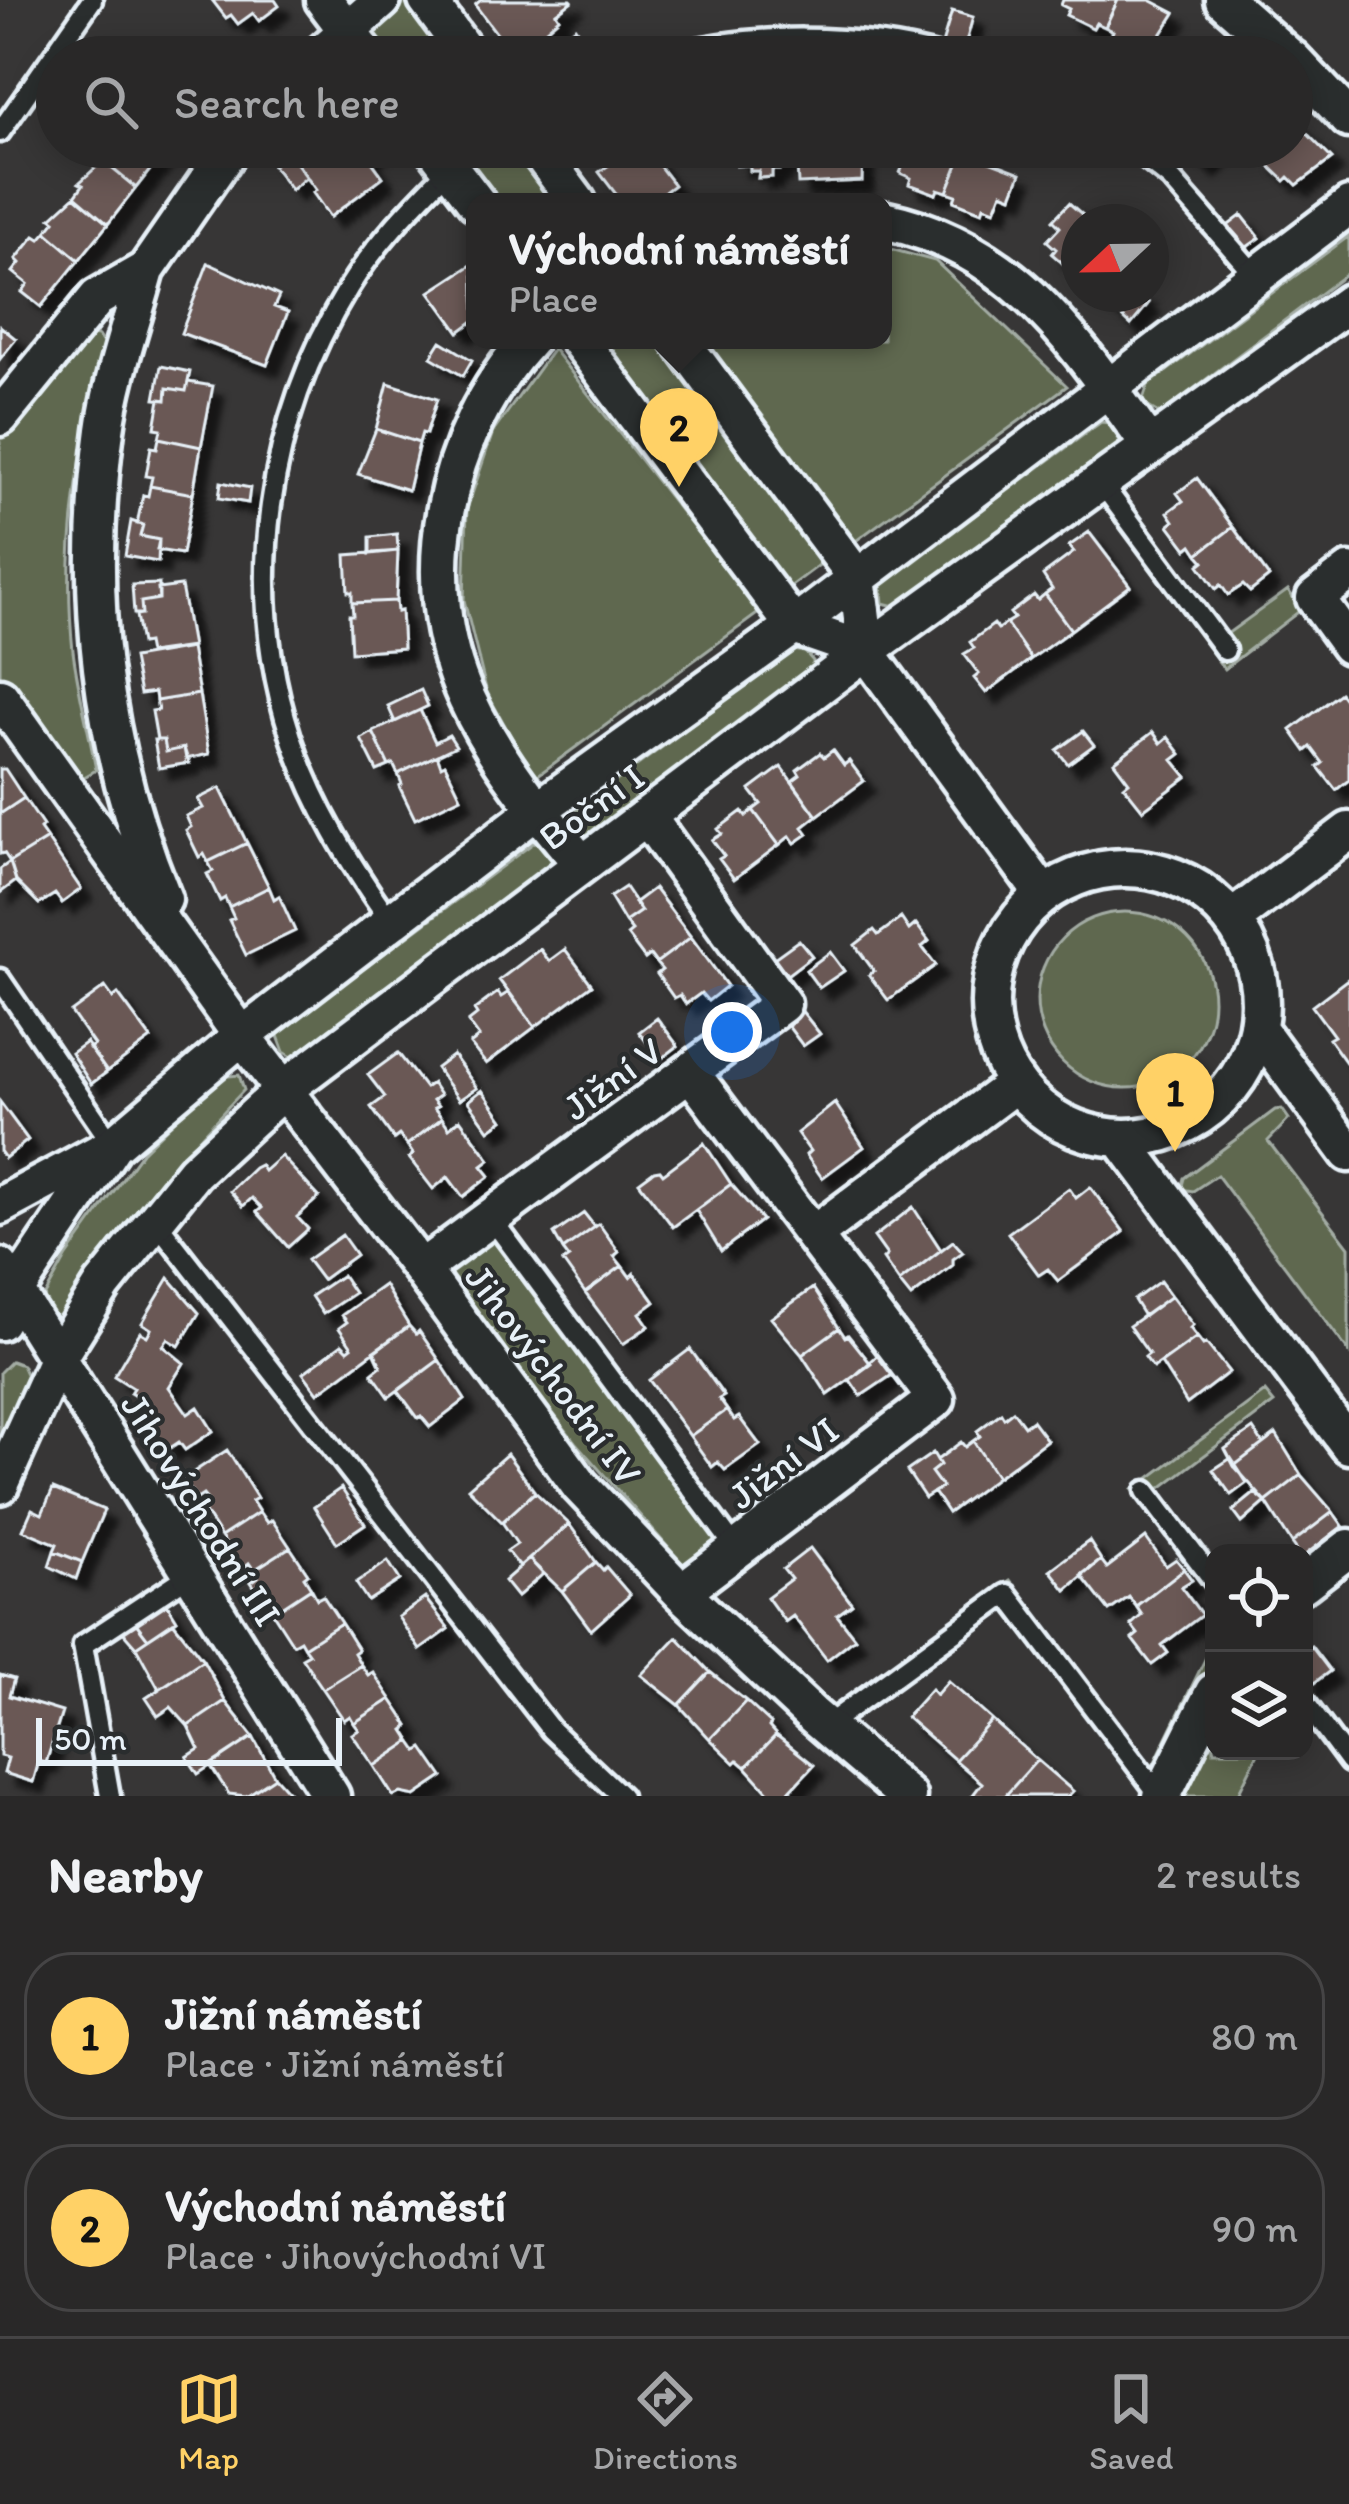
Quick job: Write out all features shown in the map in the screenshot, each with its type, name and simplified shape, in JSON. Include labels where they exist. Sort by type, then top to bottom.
[{"type":"street","points":[[324,0],[351,36]]},
{"type":"street","points":[[360,36],[382,0]]},
{"type":"street","points":[[427,0],[454,36]]},
{"type":"street","points":[[1224,0],[1266,36]]},
{"type":"street","points":[[1313,81],[1349,119]]},
{"type":"street","points":[[0,416],[97,298],[146,270],[216,168]]},
{"type":"street","points":[[450,168],[469,193]]},
{"type":"street","points":[[552,168],[570,193]]},
{"type":"street","name":"Boční I","points":[[5,1293],[113,1145],[242,1036],[536,811],[794,626],[1349,206]]},
{"type":"street","points":[[892,222],[918,228],[1011,278],[1064,329],[1150,446]]},
{"type":"street","name":"Jihovýchodní IV","points":[[146,270],[105,427],[93,585],[108,720],[142,849],[186,956]]},
{"type":"street","name":"Boční I","points":[[0,1485],[58,1357],[103,1286],[194,1172],[284,1089],[866,651],[1111,496],[1150,446],[1349,303]]},
{"type":"street","points":[[522,349],[499,377],[472,426],[452,476],[440,590],[448,645],[467,698],[536,811],[582,865]]},
{"type":"street","points":[[586,349],[794,626],[866,651]]},
{"type":"street","points":[[687,349],[857,578],[866,651],[1043,894]]},
{"type":"street","points":[[1349,572],[1315,598],[1349,645]]},
{"type":"street","name":"Jihovýchodní IV","points":[[0,697],[242,1036],[580,1486],[681,1592],[908,1796]]},
{"type":"street","name":"Jižní V","points":[[421,1269],[782,1004],[647,818]]},
{"type":"street","points":[[1232,919],[1349,831]]},
{"type":"street","points":[[1122,867],[1163,872],[1202,891],[1232,919],[1252,953],[1260,991],[1259,1030],[1246,1066],[1224,1097],[1194,1121],[1159,1136],[1120,1139],[1080,1132],[1045,1112],[1016,1084],[996,1046],[989,1004],[996,962],[1014,924],[1043,894],[1080,874],[1122,867]]},
{"type":"street","points":[[1259,1030],[1349,1153]]},
{"type":"street","points":[[691,1072],[813,1235],[1016,1084]]},
{"type":"street","points":[[1120,1139],[1349,1445]]},
{"type":"street","points":[[0,1206],[113,1145]]},
{"type":"street","name":"Jižní VI","points":[[681,1592],[936,1399],[813,1235]]},
{"type":"street","name":"Jihovýchodní III","points":[[5,1293],[58,1357],[331,1796]]},
{"type":"street","points":[[1313,1575],[1349,1548]]},
{"type":"street","points":[[1161,1796],[1205,1710]]},
{"type":"lane","points":[[67,36],[92,0]]},
{"type":"lane","points":[[0,132],[36,80]]},
{"type":"lane","points":[[391,922],[320,809],[291,736],[275,673],[267,610],[267,514],[297,392],[320,341],[350,285],[435,168]]},
{"type":"lane","points":[[1157,168],[1256,276]]},
{"type":"lane","points":[[1111,496],[1225,650]]},
{"type":"lane","points":[[0,979],[113,1145]]},
{"type":"lane","points":[[490,1218],[737,1550]]},
{"type":"lane","points":[[155,1220],[551,1730],[621,1796]]},
{"type":"lane","points":[[1145,1491],[1205,1569]]},
{"type":"lane","points":[[110,1796],[82,1645],[192,1574]]},
{"type":"lane","points":[[826,1726],[1007,1594],[1161,1796]]},
{"type":"lane","points":[[1313,1713],[1349,1762]]},
{"type":"green space","points":[[403,0],[414,4],[438,36],[367,36],[371,21]]},
{"type":"green space","points":[[462,168],[538,168],[557,193],[481,193]]},
{"type":"green space","points":[[1349,236],[1349,272],[1160,414],[1142,403],[1148,385]]},
{"type":"green space","points":[[892,249],[935,261],[1067,386],[853,543],[713,349],[892,349]]},
{"type":"green space","points":[[86,334],[98,336],[107,349],[88,424],[71,536],[73,651],[96,770],[79,780],[0,680],[0,433]]},
{"type":"green space","points":[[553,349],[760,612],[534,778],[487,693],[464,600],[467,509],[493,432]]},
{"type":"green space","points":[[600,349],[674,349],[830,557],[782,593]]},
{"type":"green space","points":[[1101,422],[1117,424],[1121,444],[902,608],[883,603],[881,584]]},
{"type":"green space","points":[[1129,501],[1227,634],[1288,590],[1301,610],[1224,669],[1110,515]]},
{"type":"green space","points":[[794,650],[805,652],[813,669],[592,836],[579,835],[569,824],[578,809]]},
{"type":"green space","points":[[536,841],[555,857],[547,868],[292,1057],[284,1052],[277,1033]]},
{"type":"green space","points":[[1125,912],[1159,919],[1187,938],[1206,966],[1213,1000],[1206,1034],[1187,1062],[1159,1081],[1125,1088],[1091,1081],[1063,1062],[1044,1034],[1037,1000],[1044,966],[1063,938],[1091,919]]},
{"type":"green space","points":[[239,1075],[244,1090],[139,1210],[100,1260],[74,1306],[59,1320],[49,1318],[43,1299],[67,1256],[142,1152],[219,1077]]},
{"type":"green space","points":[[1282,1109],[1289,1119],[1268,1141],[1349,1247],[1349,1352],[1217,1175],[1193,1191],[1181,1189],[1184,1178]]},
{"type":"green space","points":[[483,1236],[499,1242],[719,1543],[689,1571],[575,1442],[448,1276],[445,1264]]},
{"type":"green space","points":[[11,1361],[22,1365],[28,1378],[0,1437],[0,1372]]},
{"type":"green space","points":[[1265,1392],[1274,1403],[1157,1491],[1205,1556],[1205,1585],[1133,1490]]},
{"type":"green space","points":[[1010,1580],[1152,1768],[1205,1659],[1205,1676],[1146,1796],[1003,1608],[857,1714],[843,1702]]},
{"type":"green space","points":[[1205,1751],[1205,1760],[1255,1760],[1237,1796],[1182,1796]]},
{"type":"building","points":[[212,0],[275,0],[279,6],[259,21],[253,13],[238,24],[231,15],[226,18]]},
{"type":"building","points":[[481,0],[572,1],[546,29],[551,36],[498,36],[475,5]]},
{"type":"building","points":[[1063,0],[1118,0],[1105,27],[1096,23],[1093,28],[1066,15],[1069,9],[1061,5]]},
{"type":"building","points":[[1118,0],[1150,0],[1175,13],[1160,36],[1111,36],[1113,31],[1105,27]]},
{"type":"building","points":[[952,11],[973,17],[968,36],[944,36]]},
{"type":"building","points":[[1313,140],[1332,159],[1297,185],[1289,177],[1285,181],[1271,168],[1313,168]]},
{"type":"building","points":[[95,168],[112,168],[136,188],[108,224],[75,196],[83,185],[79,183]]},
{"type":"building","points":[[112,168],[152,168],[136,188]]},
{"type":"building","points":[[274,168],[300,168],[307,177],[291,190]]},
{"type":"building","points":[[300,168],[376,168],[383,177],[330,217],[313,193],[316,190]]},
{"type":"building","points":[[605,168],[661,168],[674,185],[663,193],[615,193],[599,172]]},
{"type":"building","points":[[779,168],[772,170],[772,177],[758,178],[759,171],[750,171]]},
{"type":"building","points":[[797,168],[862,168],[862,181],[798,184]]},
{"type":"building","points":[[902,168],[957,168],[947,192],[938,189],[936,194],[909,184],[911,178],[900,173]]},
{"type":"building","points":[[956,168],[1008,168],[1021,173],[1012,196],[1002,192],[995,210],[984,206],[982,212],[954,201],[956,195],[947,192]]},
{"type":"building","points":[[75,196],[108,224],[79,260],[46,232],[55,221],[51,218]]},
{"type":"building","points":[[1061,212],[1061,262],[1047,241],[1060,227],[1053,220]]},
{"type":"building","points":[[1242,215],[1260,238],[1244,249],[1226,227]]},
{"type":"building","points":[[46,232],[79,260],[41,307],[22,292],[28,284],[13,272],[20,263],[16,259],[35,236],[40,239]]},
{"type":"building","points":[[208,263],[279,296],[274,307],[288,312],[267,365],[181,333]]},
{"type":"building","points":[[466,269],[466,327],[459,332],[430,292]]},
{"type":"building","points":[[1117,312],[1142,312],[1131,325]]},
{"type":"building","points":[[0,326],[16,339],[0,359]]},
{"type":"building","points":[[441,341],[472,360],[463,376],[431,357]]},
{"type":"building","points":[[161,366],[190,372],[186,391],[167,388],[166,400],[155,399]]},
{"type":"building","points":[[188,382],[213,386],[201,447],[159,438],[161,429],[155,428],[167,388],[186,391]]},
{"type":"building","points":[[388,383],[437,399],[419,443],[376,429]]},
{"type":"building","points":[[376,429],[419,443],[408,490],[358,474]]},
{"type":"building","points":[[159,438],[201,447],[193,494],[150,486],[152,477],[146,476],[151,447],[157,448]]},
{"type":"building","points":[[1197,478],[1233,527],[1198,554],[1192,545],[1187,549],[1169,525],[1174,521],[1168,512],[1183,501],[1177,493]]},
{"type":"building","points":[[221,482],[250,488],[248,503],[219,498]]},
{"type":"building","points":[[150,486],[193,494],[182,554],[157,550],[159,540],[140,536],[143,525],[137,524],[143,495],[148,496]]},
{"type":"building","points":[[131,521],[143,525],[140,536],[159,540],[158,562],[125,556]]},
{"type":"building","points":[[1233,527],[1269,577],[1250,592],[1243,585],[1228,595],[1221,585],[1216,589],[1199,565],[1204,561],[1198,554]]},
{"type":"building","points":[[1089,532],[1130,586],[1071,630],[1045,594],[1052,589],[1043,575],[1074,552],[1069,546]]},
{"type":"building","points":[[397,534],[398,551],[370,554],[370,537]]},
{"type":"building","points":[[398,551],[396,601],[352,603],[346,555]]},
{"type":"building","points":[[159,584],[159,599],[141,602],[142,614],[134,614],[132,585]]},
{"type":"building","points":[[181,586],[192,647],[149,653],[147,643],[141,644],[136,615],[142,614],[141,602],[159,599],[158,589]]},
{"type":"building","points":[[1045,594],[1071,630],[1031,659],[1006,623],[1014,618],[1010,613],[1034,595],[1038,600]]},
{"type":"building","points":[[396,601],[403,648],[351,652],[352,603]]},
{"type":"building","points":[[1006,623],[1031,659],[986,693],[964,654],[974,648],[970,642],[994,624],[998,629]]},
{"type":"building","points":[[191,648],[199,694],[156,701],[155,692],[140,694],[133,658]]},
{"type":"building","points":[[421,690],[428,706],[395,722],[388,706]]},
{"type":"building","points":[[1340,693],[1349,705],[1349,780],[1336,790],[1318,767],[1323,763],[1311,747],[1306,751],[1291,730]]},
{"type":"building","points":[[199,694],[209,754],[186,759],[184,748],[166,752],[164,740],[157,740],[152,711],[158,710],[156,701]]},
{"type":"building","points":[[420,710],[435,742],[449,735],[456,746],[398,774],[393,764],[389,766],[373,732]]},
{"type":"building","points":[[1083,731],[1094,745],[1068,764],[1057,750]]},
{"type":"building","points":[[373,732],[389,766],[377,771],[361,739]]},
{"type":"building","points":[[1153,732],[1161,743],[1168,737],[1181,754],[1173,760],[1187,777],[1143,810],[1124,786],[1129,782],[1114,762]]},
{"type":"building","points":[[154,740],[164,740],[166,752],[184,748],[189,763],[159,768]]},
{"type":"building","points":[[833,750],[864,781],[817,816],[792,781],[800,775],[797,770],[820,753],[824,757]]},
{"type":"building","points":[[437,755],[461,797],[415,819],[398,774]]},
{"type":"building","points":[[781,767],[817,816],[803,827],[808,834],[795,843],[790,836],[779,845],[753,810],[761,804],[750,790]]},
{"type":"building","points":[[0,769],[5,769],[24,798],[0,814]]},
{"type":"building","points":[[220,788],[247,843],[208,862],[204,854],[199,857],[186,830],[191,827],[186,816],[203,808],[198,799]]},
{"type":"building","points":[[24,798],[47,839],[10,862],[0,854],[0,814]]},
{"type":"building","points":[[753,810],[779,845],[734,879],[712,840],[722,834],[718,829],[742,811],[746,816]]},
{"type":"building","points":[[47,839],[81,889],[62,903],[55,894],[39,904],[16,881],[10,862]]},
{"type":"building","points":[[247,843],[269,887],[229,907],[225,898],[220,901],[207,874],[213,871],[208,862]]},
{"type":"building","points":[[10,862],[16,881],[0,893],[0,869]]},
{"type":"building","points":[[269,887],[274,899],[279,896],[295,931],[246,955],[229,920],[234,918],[229,907]]},
{"type":"building","points":[[625,887],[641,911],[625,922],[610,897]]},
{"type":"building","points":[[654,888],[691,937],[656,963],[650,955],[645,959],[627,935],[632,931],[625,922],[641,911],[634,903]]},
{"type":"building","points":[[901,918],[909,930],[916,924],[929,941],[922,947],[936,965],[888,1000],[855,945]]},
{"type":"building","points":[[691,937],[727,986],[708,1001],[701,993],[686,1004],[680,995],[674,998],[657,974],[662,970],[656,963]]},
{"type":"building","points":[[799,940],[812,956],[787,975],[774,958]]},
{"type":"building","points":[[540,949],[549,961],[565,949],[592,985],[535,1027],[499,980]]},
{"type":"building","points":[[830,952],[844,971],[819,988],[806,970]]},
{"type":"building","points":[[1349,978],[1349,1062],[1347,1064],[1312,1006]]},
{"type":"building","points":[[105,987],[113,998],[118,994],[151,1039],[107,1072],[71,1012]]},
{"type":"building","points":[[498,992],[501,997],[509,992],[535,1027],[486,1064],[470,1044],[479,1037],[468,1022],[477,1015],[474,1010]]},
{"type":"building","points":[[801,1010],[820,1034],[803,1046],[785,1022]]},
{"type":"building","points":[[657,1018],[678,1046],[660,1060],[639,1032]]},
{"type":"building","points":[[86,1042],[107,1072],[91,1084],[71,1053]]},
{"type":"building","points":[[398,1053],[425,1088],[432,1083],[440,1095],[433,1100],[442,1118],[407,1145],[399,1135],[394,1139],[371,1107],[385,1097],[368,1075]]},
{"type":"building","points":[[453,1055],[477,1088],[459,1100],[436,1068]]},
{"type":"building","points":[[482,1090],[503,1120],[489,1130],[468,1101]]},
{"type":"building","points":[[0,1102],[28,1140],[5,1158],[0,1151]]},
{"type":"building","points":[[835,1103],[864,1147],[822,1178],[797,1133]]},
{"type":"building","points":[[442,1118],[449,1128],[460,1119],[490,1160],[482,1166],[490,1176],[463,1197],[448,1177],[433,1189],[409,1158],[413,1154],[407,1145]]},
{"type":"building","points":[[704,1143],[731,1184],[673,1227],[639,1182],[654,1171],[663,1174]]},
{"type":"building","points":[[281,1156],[319,1197],[297,1217],[308,1229],[288,1247],[257,1212],[262,1208],[252,1198],[243,1206],[230,1191],[254,1168],[260,1165],[264,1171]]},
{"type":"building","points":[[731,1184],[762,1220],[721,1251],[696,1210]]},
{"type":"building","points":[[1090,1187],[1124,1232],[1058,1281],[1048,1269],[1039,1275],[1008,1233],[1069,1188],[1076,1198]]},
{"type":"building","points":[[913,1207],[941,1250],[899,1282],[874,1237]]},
{"type":"building","points":[[584,1213],[595,1227],[563,1250],[554,1234]]},
{"type":"building","points":[[599,1224],[619,1252],[614,1256],[622,1266],[585,1293],[563,1262],[569,1258],[563,1250]]},
{"type":"building","points":[[342,1235],[356,1255],[322,1280],[307,1260]]},
{"type":"building","points":[[953,1241],[963,1252],[911,1297],[899,1282]]},
{"type":"building","points":[[622,1266],[630,1277],[634,1273],[655,1302],[640,1313],[649,1326],[623,1344],[585,1293]]},
{"type":"building","points":[[342,1275],[354,1293],[323,1314],[311,1296]]},
{"type":"building","points":[[169,1278],[199,1313],[179,1346],[168,1339],[163,1346],[184,1363],[169,1387],[188,1414],[198,1407],[213,1431],[185,1450],[179,1442],[167,1450],[146,1418],[153,1407],[114,1376],[140,1332],[147,1336],[151,1329],[142,1323]]},
{"type":"building","points":[[1160,1281],[1171,1296],[1144,1316],[1134,1300]]},
{"type":"building","points":[[384,1285],[409,1326],[318,1393],[303,1373],[342,1344],[348,1350],[352,1347],[339,1328],[347,1322],[342,1315]]},
{"type":"building","points":[[813,1288],[839,1328],[802,1355],[771,1318]]},
{"type":"building","points":[[1171,1296],[1197,1337],[1153,1368],[1129,1326]]},
{"type":"building","points":[[409,1326],[416,1334],[419,1331],[439,1360],[389,1397],[372,1373],[381,1366],[374,1351]]},
{"type":"building","points":[[839,1328],[871,1364],[828,1395],[802,1355]]},
{"type":"building","points":[[1197,1337],[1229,1372],[1187,1404],[1161,1363]]},
{"type":"building","points":[[690,1349],[724,1396],[719,1399],[727,1410],[690,1436],[649,1380]]},
{"type":"building","points":[[878,1355],[892,1375],[861,1396],[850,1380]]},
{"type":"building","points":[[439,1360],[465,1400],[430,1427],[398,1391]]},
{"type":"building","points":[[727,1410],[734,1420],[739,1417],[760,1445],[725,1470],[718,1462],[712,1467],[690,1436]]},
{"type":"building","points":[[1013,1411],[1024,1426],[1032,1420],[1047,1440],[997,1477],[973,1441],[980,1436],[977,1431],[1001,1413],[1004,1418]]},
{"type":"building","points":[[1253,1429],[1263,1444],[1234,1466],[1225,1449]]},
{"type":"building","points":[[1276,1434],[1301,1475],[1266,1502],[1234,1466]]},
{"type":"building","points":[[973,1441],[997,1477],[948,1513],[934,1492],[942,1487],[931,1472],[940,1465],[937,1460],[961,1442],[965,1447]]},
{"type":"building","points":[[227,1450],[257,1498],[252,1501],[259,1512],[221,1537],[201,1506],[208,1501],[203,1495],[197,1499],[183,1479]]},
{"type":"building","points":[[933,1453],[940,1465],[931,1472],[942,1487],[925,1498],[907,1471]]},
{"type":"building","points":[[507,1454],[535,1492],[502,1522],[468,1488]]},
{"type":"building","points":[[1231,1458],[1247,1483],[1231,1495],[1213,1470]]},
{"type":"building","points":[[1301,1475],[1333,1512],[1292,1543],[1266,1502]]},
{"type":"building","points":[[341,1488],[365,1524],[337,1543],[314,1507]]},
{"type":"building","points":[[53,1489],[104,1510],[82,1562],[54,1551],[57,1544],[23,1530],[32,1509],[42,1514]]},
{"type":"building","points":[[535,1492],[569,1524],[520,1567],[507,1551],[517,1544],[502,1522]]},
{"type":"building","points":[[1255,1493],[1266,1502],[1242,1523],[1233,1511]]},
{"type":"building","points":[[259,1512],[267,1523],[272,1520],[290,1547],[254,1570],[249,1563],[243,1568],[221,1537]]},
{"type":"building","points":[[1333,1512],[1343,1526],[1313,1549],[1313,1544],[1292,1543]]},
{"type":"building","points":[[569,1524],[596,1562],[562,1591],[529,1559]]},
{"type":"building","points":[[1146,1538],[1166,1566],[1176,1559],[1184,1569],[1136,1606],[1129,1597],[1109,1611],[1081,1575],[1101,1560],[1107,1568]]},
{"type":"building","points":[[1089,1541],[1101,1560],[1066,1590],[1050,1570]]},
{"type":"building","points":[[290,1547],[308,1574],[304,1577],[311,1588],[273,1613],[251,1582],[258,1577],[254,1570]]},
{"type":"building","points":[[810,1548],[852,1604],[837,1615],[855,1638],[827,1660],[793,1616],[785,1622],[767,1597],[791,1579],[783,1569]]},
{"type":"building","points":[[54,1551],[82,1562],[76,1579],[49,1566]]},
{"type":"building","points":[[529,1559],[543,1574],[517,1597],[504,1581]]},
{"type":"building","points":[[388,1561],[400,1580],[368,1601],[356,1583]]},
{"type":"building","points":[[596,1562],[630,1595],[591,1630],[562,1591]]},
{"type":"building","points":[[1184,1569],[1192,1580],[1181,1587],[1202,1615],[1162,1645],[1168,1653],[1152,1665],[1132,1639],[1138,1634],[1131,1625],[1142,1615],[1136,1606]]},
{"type":"building","points":[[311,1588],[317,1599],[323,1596],[341,1623],[304,1647],[300,1640],[293,1644],[273,1613]]},
{"type":"building","points":[[425,1598],[449,1629],[420,1650],[398,1617]]},
{"type":"building","points":[[166,1602],[177,1620],[148,1639],[135,1622]]},
{"type":"building","points":[[135,1622],[148,1639],[136,1647],[121,1630]]},
{"type":"building","points":[[173,1622],[203,1660],[159,1689],[136,1647]]},
{"type":"building","points":[[341,1623],[358,1650],[354,1653],[361,1665],[323,1689],[302,1658],[309,1654],[304,1647]]},
{"type":"building","points":[[677,1637],[710,1672],[679,1705],[641,1675]]},
{"type":"building","points":[[1313,1649],[1330,1671],[1313,1684]]},
{"type":"building","points":[[203,1660],[225,1701],[188,1726],[171,1707],[158,1716],[146,1698]]},
{"type":"building","points":[[361,1665],[368,1675],[373,1672],[391,1699],[354,1723],[350,1716],[344,1720],[323,1689]]},
{"type":"building","points":[[710,1672],[746,1701],[710,1739],[679,1705]]},
{"type":"building","points":[[0,1675],[14,1679],[9,1696],[62,1712],[46,1763],[39,1761],[33,1782],[4,1773],[8,1758],[0,1756]]},
{"type":"building","points":[[948,1681],[992,1720],[955,1760],[906,1717],[931,1689],[936,1695]]},
{"type":"building","points":[[391,1699],[409,1726],[404,1730],[411,1741],[374,1766],[352,1734],[359,1730],[354,1723]]},
{"type":"building","points":[[225,1701],[253,1737],[198,1774],[187,1757],[199,1749],[188,1726]]},
{"type":"building","points":[[746,1701],[776,1735],[746,1767],[710,1739]]},
{"type":"building","points":[[992,1720],[1037,1760],[1005,1796],[972,1796],[982,1783],[955,1760]]},
{"type":"building","points":[[776,1735],[814,1765],[785,1796],[772,1796],[746,1767]]},
{"type":"building","points":[[253,1737],[275,1777],[246,1796],[229,1794],[210,1765]]},
{"type":"building","points":[[411,1741],[418,1751],[423,1748],[443,1777],[415,1796],[393,1796],[374,1766]]},
{"type":"building","points":[[1037,1760],[1073,1791],[1068,1796],[1005,1796]]},
{"type":"building","points":[[275,1777],[292,1796],[246,1796]]},
{"type":"place","name":"Východní náměstí","points":[[679,487]]},
{"type":"place","name":"Jižní náměstí","points":[[1175,1152]]}]
